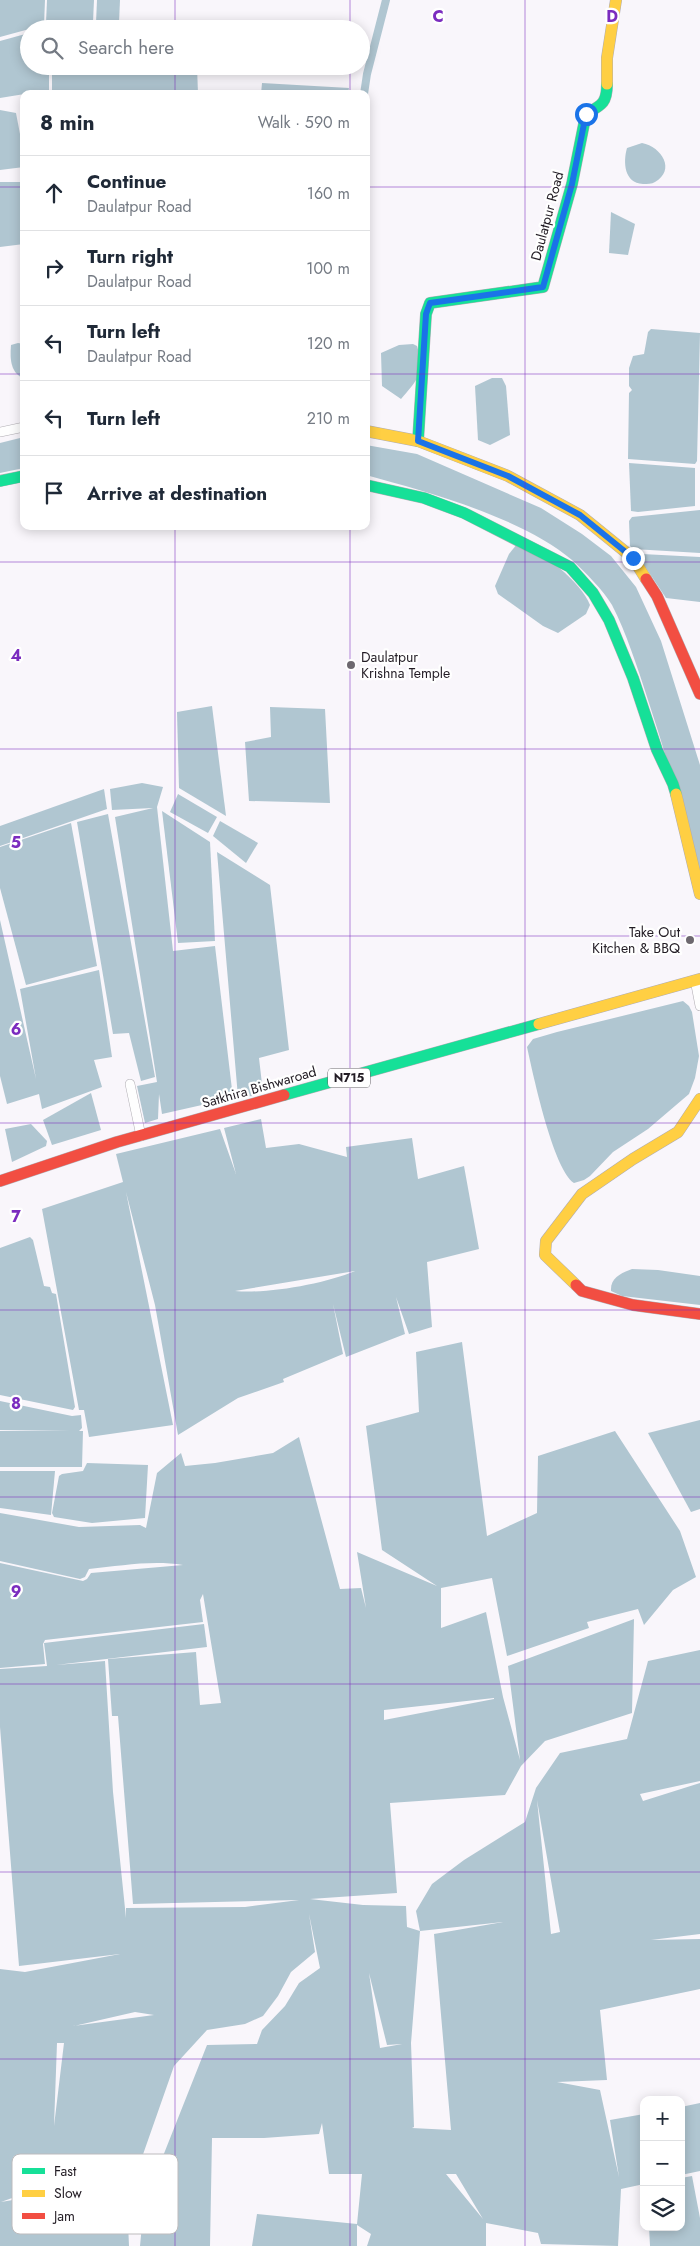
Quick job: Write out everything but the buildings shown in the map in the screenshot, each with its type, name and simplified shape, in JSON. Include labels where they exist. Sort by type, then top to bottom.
[{"type":"main road","name":"Daulatpur Road","points":[[418,441],[426,314],[430,303],[543,287],[572,184],[586,114],[602,104],[607,95],[607,58],[616,0]]},
{"type":"main road","points":[[370,432],[418,441],[508,476],[580,515],[633,558],[657,596],[700,694]]},
{"type":"main road","points":[[0,481],[20,477]]},
{"type":"main road","points":[[370,486],[424,498],[472,517],[536,548],[570,568],[593,593],[612,628],[633,678],[657,750],[672,784],[700,894]]},
{"type":"main road","name":"Satkhira Bishwaroad","points":[[0,1181],[29,1170],[142,1136],[697,980]]},
{"type":"main road","points":[[700,1099],[678,1132],[633,1159],[582,1194],[546,1241],[545,1256],[582,1291],[633,1306],[700,1314]]},
{"type":"street","points":[[0,432],[20,428]]},
{"type":"street","points":[[697,980],[700,1006]]},
{"type":"street","points":[[130,1084],[142,1136]]},
{"type":"water","points":[[0,0],[45,0],[44,20],[20,20],[20,32],[0,37]]},
{"type":"water","points":[[47,0],[94,0],[93,20],[46,20]]},
{"type":"water","points":[[97,0],[120,0],[119,20],[96,20]]},
{"type":"water","points":[[20,35],[20,75],[49,75],[49,90],[20,90],[20,95],[0,98],[0,41]]},
{"type":"water","points":[[52,75],[197,75],[198,90],[52,90]]},
{"type":"water","points":[[262,83],[349,88],[349,90],[261,90]]},
{"type":"water","points":[[0,110],[16,113],[20,134],[20,168],[0,170]]},
{"type":"water","points":[[642,143],[655,149],[664,160],[665,171],[661,177],[652,183],[637,183],[632,180],[626,171],[625,159],[627,148]]},
{"type":"water","points":[[0,182],[20,182],[20,244],[0,247]]},
{"type":"water","points":[[611,212],[635,224],[628,255],[609,253]]},
{"type":"water","points":[[651,329],[700,333],[697,461],[695,464],[628,459],[629,393],[632,390],[629,386],[629,368],[633,356],[644,354],[648,332]]},
{"type":"water","points":[[20,343],[20,376],[13,368],[11,345]]},
{"type":"water","points":[[413,344],[417,346],[420,370],[416,381],[401,399],[382,386],[381,353],[399,345]]},
{"type":"water","points":[[492,378],[502,378],[506,386],[510,435],[490,445],[478,440],[475,386]]},
{"type":"water","points":[[20,438],[20,469],[0,473],[0,443]]},
{"type":"water","points":[[370,446],[417,454],[541,508],[582,534],[611,556],[636,587],[661,641],[700,765],[700,879],[640,675],[617,616],[604,593],[572,560],[552,545],[528,531],[474,508],[370,476]]},
{"type":"water","points":[[629,463],[695,468],[695,506],[638,512],[631,511]]},
{"type":"water","points":[[700,510],[700,553],[633,549],[630,546],[629,521],[632,517]]},
{"type":"water","points":[[517,544],[527,547],[548,559],[578,586],[590,605],[586,614],[558,633],[543,626],[498,594],[495,586],[509,554]]},
{"type":"water","points":[[642,554],[700,557],[700,602],[666,598],[640,559]]},
{"type":"water","points":[[212,706],[226,816],[179,788],[177,712]]},
{"type":"water","points":[[270,707],[325,709],[330,803],[249,801],[245,742],[271,737]]},
{"type":"water","points":[[142,783],[163,787],[157,807],[173,951],[215,946],[233,1098],[162,1114],[159,1094],[158,1119],[145,1123],[137,1086],[157,1082],[115,817],[153,808],[112,810],[110,789]]},
{"type":"water","points":[[104,789],[107,809],[0,846],[0,826]]},
{"type":"water","points":[[178,794],[217,817],[208,833],[170,812]]},
{"type":"water","points":[[162,811],[210,842],[215,941],[178,943]]},
{"type":"water","points":[[108,814],[155,1077],[141,1081],[129,1033],[113,1034],[77,822]]},
{"type":"water","points":[[220,821],[258,843],[246,863],[213,836]]},
{"type":"water","points":[[71,823],[97,966],[26,985],[0,888],[0,847]]},
{"type":"water","points":[[217,852],[270,885],[289,1050],[259,1058],[262,1084],[254,1096],[238,1097]]},
{"type":"water","points":[[0,920],[36,1079],[20,989],[99,970],[112,1057],[94,1060],[102,1087],[42,1109],[39,1094],[7,1104],[0,1076]]},
{"type":"water","points":[[683,1001],[692,1012],[699,1056],[695,1078],[689,1094],[648,1129],[613,1152],[590,1176],[574,1183],[566,1174],[551,1141],[527,1047],[533,1039]]},
{"type":"water","points":[[91,1093],[101,1130],[52,1145],[43,1120]]},
{"type":"water","points":[[261,1119],[266,1148],[299,1144],[347,1157],[346,1147],[412,1138],[418,1179],[464,1166],[479,1249],[427,1262],[432,1327],[409,1334],[396,1297],[405,1334],[346,1357],[333,1304],[343,1354],[283,1379],[284,1382],[238,1398],[178,1435],[155,1305],[126,1192],[173,1425],[89,1437],[84,1410],[79,1410],[42,1209],[123,1182],[116,1154],[220,1129],[236,1174],[224,1128]],"holes":[[[355,1271],[296,1287],[248,1292],[235,1291]]]},
{"type":"water","points":[[31,1124],[47,1141],[46,1146],[12,1162],[5,1129]]},
{"type":"water","points":[[30,1237],[33,1240],[44,1286],[50,1287],[52,1293],[56,1294],[75,1407],[73,1410],[0,1395],[0,1248]]},
{"type":"water","points":[[632,1269],[658,1270],[700,1276],[700,1305],[622,1296],[611,1291],[614,1279]]},
{"type":"water","points":[[462,1342],[487,1536],[537,1513],[538,1456],[615,1431],[680,1531],[696,1577],[673,1590],[644,1625],[638,1609],[587,1622],[589,1628],[507,1656],[492,1578],[441,1588],[441,1628],[486,1612],[503,1697],[520,1760],[508,1666],[634,1619],[632,1713],[545,1741],[521,1766],[505,1795],[390,1803],[397,1893],[310,1899],[363,1905],[406,1906],[407,1927],[420,1931],[416,1911],[432,1884],[464,1860],[525,1822],[536,1788],[560,1753],[627,1739],[648,1661],[700,1650],[700,1781],[640,1794],[643,1801],[700,1783],[700,1934],[651,1940],[700,1939],[700,1989],[600,2010],[607,2080],[557,2082],[600,2090],[619,2177],[610,2120],[640,2115],[640,2185],[621,2189],[618,2246],[541,2244],[538,2233],[486,2223],[486,2246],[367,2246],[371,2234],[357,2225],[357,2246],[252,2246],[257,2214],[357,2224],[362,2174],[329,2174],[322,2123],[319,2134],[264,2138],[212,2138],[210,2246],[140,2246],[141,2234],[178,2234],[178,2154],[164,2154],[207,2045],[257,2044],[262,2030],[285,2006],[299,1983],[320,1968],[309,1914],[315,1952],[291,1972],[278,1996],[263,2016],[245,2024],[207,2030],[174,2066],[143,2154],[12,2154],[12,2198],[1,2202],[12,2200],[12,2234],[128,2234],[129,2246],[0,2246],[0,1969],[25,1972],[120,1954],[19,1966],[0,1727],[0,1669],[47,1666],[44,1643],[204,1624],[207,1647],[56,1665],[105,1661],[113,1792],[126,1918],[126,1908],[245,1907],[299,1900],[133,1904],[118,1716],[112,1716],[108,1659],[196,1652],[200,1705],[221,1703],[203,1594],[200,1600],[203,1622],[45,1640],[43,1644],[45,1664],[0,1668],[0,1563],[83,1581],[91,1573],[183,1565],[148,1563],[89,1569],[85,1577],[80,1579],[0,1561],[0,1513],[79,1527],[140,1525],[146,1528],[157,1473],[181,1453],[185,1466],[215,1463],[273,1453],[299,1437],[340,1589],[361,1588],[366,1608],[357,1552],[437,1586],[382,1550],[366,1426],[419,1412],[416,1352]],"holes":[[[494,1699],[384,1720],[384,1710]],[[537,1800],[560,1932],[551,1934]],[[503,1922],[434,1934],[451,2130],[412,2128],[414,2127],[411,2043],[420,1931]],[[369,1973],[387,2045],[402,2044],[380,2048]],[[135,2012],[154,2015],[75,2026]],[[57,2043],[64,2043],[54,2126]],[[446,2174],[456,2174],[483,2219]]]},
{"type":"water","points":[[0,1401],[72,1416],[81,1415],[82,1428],[79,1431],[83,1431],[82,1467],[0,1467],[0,1431],[70,1431],[0,1430]]},
{"type":"water","points":[[700,1420],[700,1509],[691,1512],[648,1433]]},
{"type":"water","points":[[87,1463],[148,1465],[145,1518],[92,1523],[54,1517],[52,1513],[59,1476],[83,1471]]},
{"type":"water","points":[[0,1471],[55,1471],[51,1515],[0,1508]]},
{"type":"water","points":[[700,2103],[700,2171],[685,2174],[685,2141],[685,2106]]},
{"type":"water","points":[[692,2176],[700,2218],[700,2246],[650,2246],[649,2231],[685,2231],[685,2177]]},
{"type":"waterway","points":[[370,62],[386,0]]},
{"type":"waterway","points":[[365,90],[367,75]]},
{"type":"traffic: fast","points":[[418,441],[426,314],[430,303],[543,287],[572,184],[586,114],[603,103],[607,84]]},
{"type":"traffic: fast","points":[[0,481],[20,477]]},
{"type":"traffic: fast","points":[[370,486],[424,498],[464,513],[570,567],[593,593],[609,620],[633,678],[657,750],[676,794]]},
{"type":"traffic: fast","points":[[284,1095],[539,1024]]},
{"type":"traffic: slow","points":[[607,84],[607,58],[616,0]]},
{"type":"traffic: slow","points":[[370,432],[418,441],[508,476],[580,515],[633,558],[646,579]]},
{"type":"traffic: slow","points":[[676,794],[700,894]]},
{"type":"traffic: slow","points":[[539,1024],[700,979]]},
{"type":"traffic: slow","points":[[576,1285],[545,1255],[546,1241],[582,1194],[633,1159],[678,1132],[700,1099]]},
{"type":"traffic: jam","points":[[646,579],[657,596],[700,694]]},
{"type":"traffic: jam","points":[[0,1181],[117,1142],[284,1095]]},
{"type":"traffic: jam","points":[[576,1285],[582,1291],[633,1305],[700,1314]]},
{"type":"place","name":"Daulatpur Krishna Temple","points":[[351,665]]},
{"type":"place","name":"Take Out Kitchen & BBQ","points":[[690,940]]},
{"type":"route","points":[[586,114],[572,184],[543,287],[430,303],[426,314],[418,441],[508,476],[580,515],[633,558]]}]
